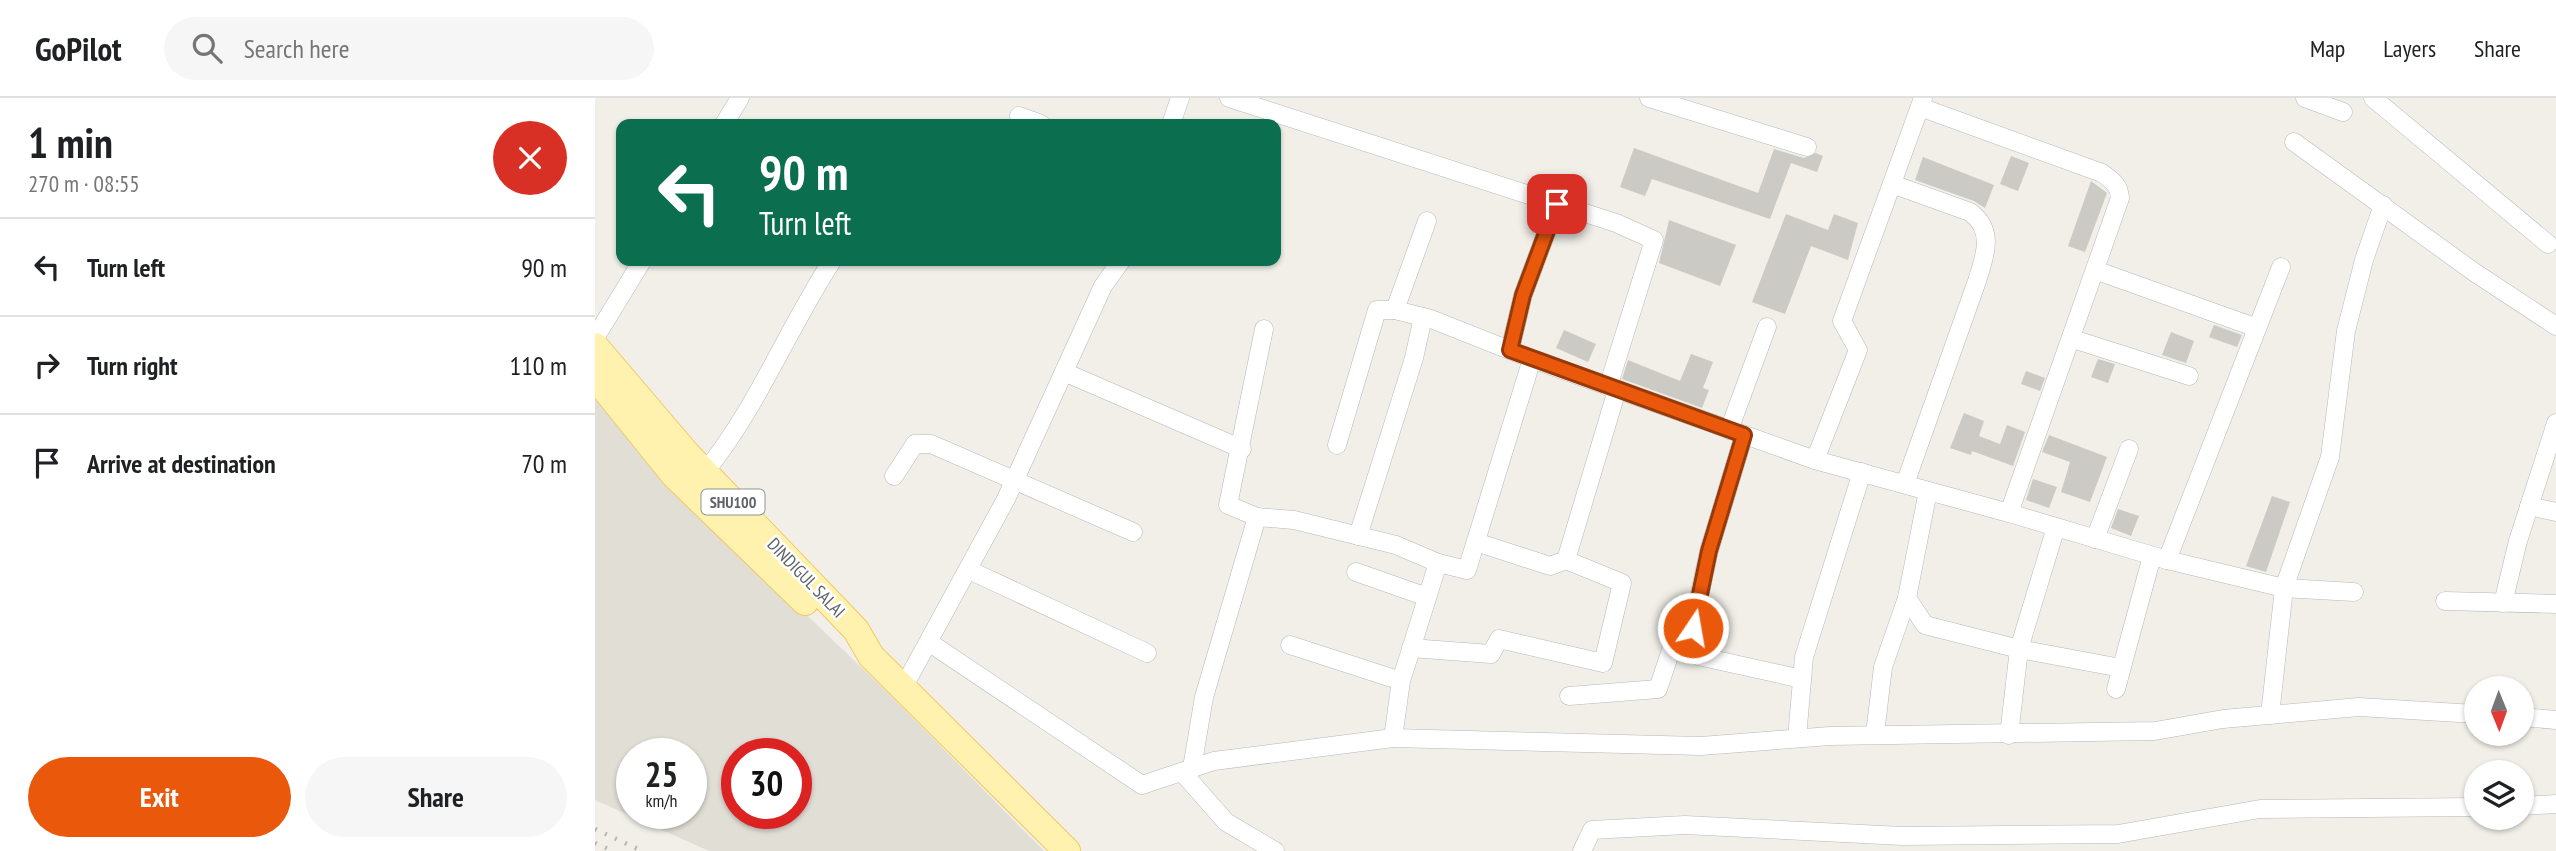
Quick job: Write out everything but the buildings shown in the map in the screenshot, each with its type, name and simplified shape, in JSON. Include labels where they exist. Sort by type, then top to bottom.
[{"type":"main road","name":"DINDIGUL SALAI","points":[[595,346],[705,472],[856,630],[871,656]]},
{"type":"main road","name":"DINDIGUL SALAI","points":[[595,377],[674,474],[847,642],[871,656],[1067,851]]},
{"type":"street","points":[[727,119],[740,98]]},
{"type":"street","points":[[1173,119],[1180,98]]},
{"type":"street","points":[[1230,98],[1616,223],[1654,240],[1566,560]]},
{"type":"street","points":[[1649,98],[1807,147]]},
{"type":"street","points":[[2305,98],[2343,112]]},
{"type":"street","points":[[2372,98],[2548,244]]},
{"type":"street","points":[[1815,460],[1858,350],[1842,321],[1921,102],[2102,173],[2115,182],[2120,198],[2073,339],[2009,513]]},
{"type":"street","points":[[1019,116],[1027,119]]},
{"type":"street","points":[[2294,142],[2474,272],[2556,326]]},
{"type":"street","points":[[1892,184],[1971,212],[1980,220],[1987,238],[1986,253],[1905,484]]},
{"type":"street","points":[[1510,350],[1523,295],[1557,204]]},
{"type":"street","points":[[2270,715],[2284,588],[2330,457],[2346,331],[2364,260],[2383,205]]},
{"type":"street","points":[[1395,310],[1427,221]]},
{"type":"street","points":[[595,338],[639,266]]},
{"type":"street","points":[[705,472],[733,437],[803,306],[829,266]]},
{"type":"street","points":[[903,688],[930,643],[1016,480],[1103,286],[1117,266]]},
{"type":"street","points":[[2116,688],[2159,558],[2281,267]]},
{"type":"street","points":[[2095,270],[2257,328]]},
{"type":"street","points":[[1336,445],[1377,310],[1395,310],[1423,317],[1532,359],[1815,460],[2009,513],[2159,558],[2284,588],[2354,592]]},
{"type":"street","points":[[1358,536],[1414,358],[1423,317]]},
{"type":"street","points":[[1687,653],[1737,432],[1767,327]]},
{"type":"street","points":[[1263,329],[1228,505],[1257,517],[1294,520],[1396,545],[1438,563],[1467,570],[1532,359]]},
{"type":"street","points":[[2073,339],[2189,376]]},
{"type":"street","points":[[1064,372],[1241,449]]},
{"type":"street","points":[[2503,603],[2529,506],[2556,423]]},
{"type":"street","points":[[894,476],[915,444],[923,443],[1016,480],[1133,532]]},
{"type":"street","points":[[2095,539],[2129,449]]},
{"type":"street","points":[[1797,738],[1808,645],[1863,472]]},
{"type":"street","points":[[1875,734],[1883,667],[1906,598],[1928,491]]},
{"type":"street","points":[[2529,506],[2556,512]]},
{"type":"street","points":[[1187,770],[1205,697],[1257,517]]},
{"type":"street","points":[[2009,735],[2019,649],[2056,527]]},
{"type":"street","points":[[1411,648],[1491,654],[1499,639],[1603,663],[1622,583],[1566,560],[1550,566],[1476,542]]},
{"type":"street","points":[[1393,738],[1401,681],[1438,563]]},
{"type":"street","points":[[969,570],[1147,653]]},
{"type":"street","points":[[1356,572],[1427,597]]},
{"type":"street","points":[[1906,598],[1925,625],[2019,649],[2122,668]]},
{"type":"street","points":[[2445,601],[2556,604]]},
{"type":"street","points":[[930,643],[1142,785],[1214,761],[1393,738],[1700,746],[1875,734],[2009,735],[2155,731],[2270,715],[2359,707],[2464,713]]},
{"type":"street","points":[[1290,645],[1401,681]]},
{"type":"street","points":[[1569,696],[1658,689],[1671,650],[1802,679]]},
{"type":"street","points":[[2534,719],[2556,720]]},
{"type":"street","points":[[1187,770],[1226,822],[1275,851]]},
{"type":"street","points":[[2534,805],[2556,804]]},
{"type":"street","points":[[1582,851],[1592,830],[1685,825],[1902,836],[2118,834],[2260,809],[2464,807]]},
{"type":"shaded area","points":[[595,396],[659,473],[890,695],[1044,851],[709,851],[660,829],[707,829],[707,738],[616,738],[616,809],[595,800]]},
{"type":"railway","points":[[595,829],[642,851]]},
{"type":"railway","points":[[595,843],[613,851]]},
{"type":"route","points":[[1557,204],[1523,295],[1510,350],[1744,435],[1709,551],[1693,628]]}]
